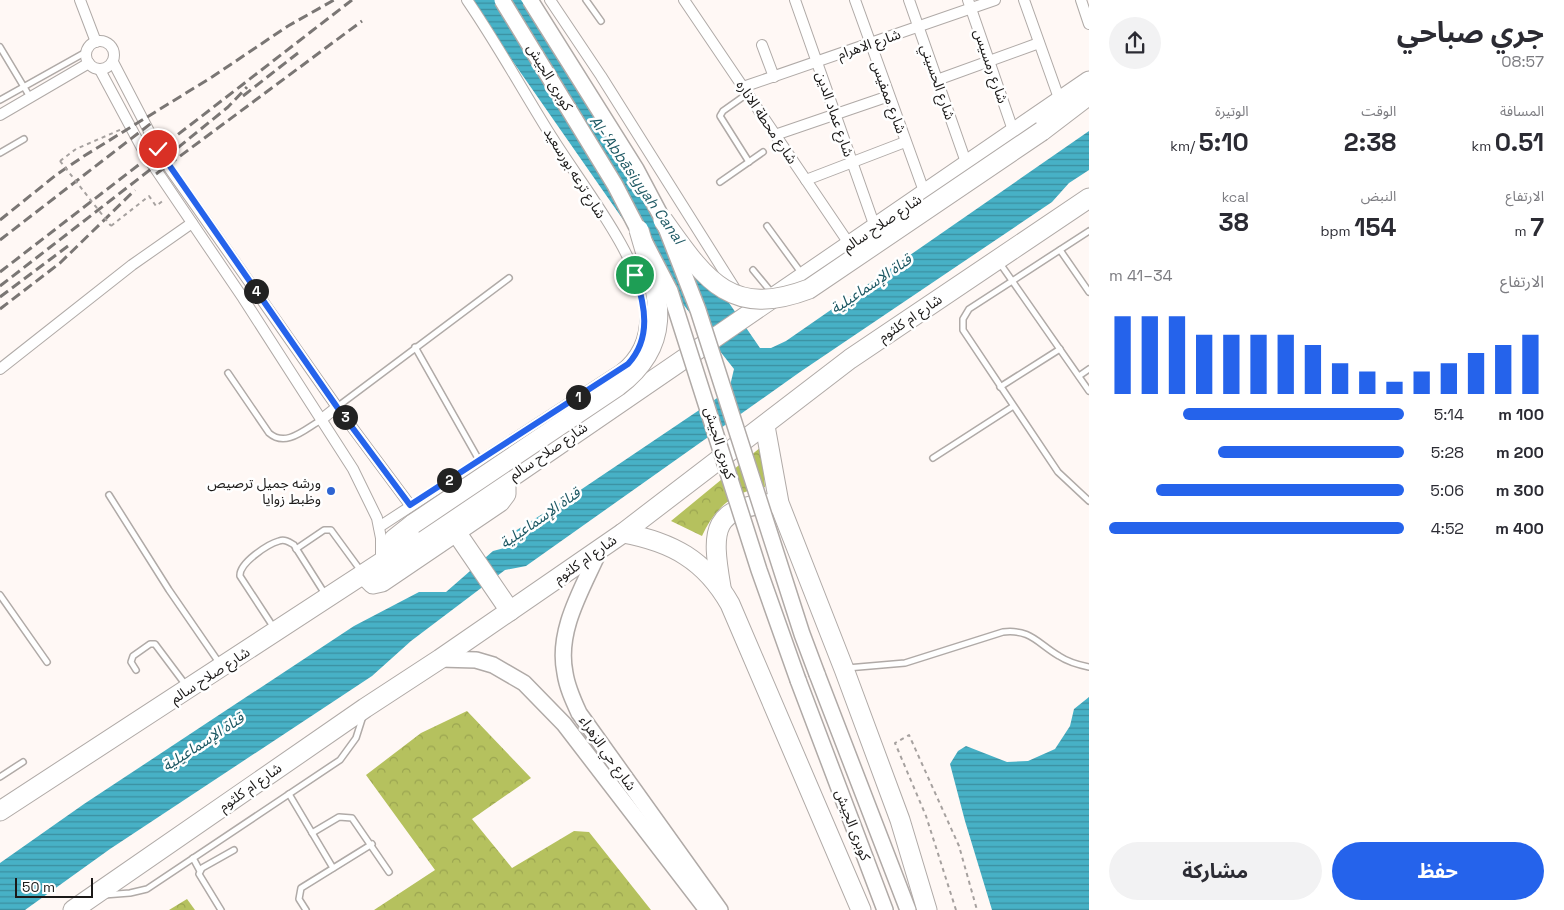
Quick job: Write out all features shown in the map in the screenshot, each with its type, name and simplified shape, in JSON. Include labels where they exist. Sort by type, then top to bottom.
[{"type":"highway","name":"شارع صلاح سالم","points":[[0,811],[506,481],[1089,81]]},
{"type":"highway","points":[[663,220],[695,265],[712,282],[746,298],[783,298],[809,289],[1042,130],[1089,94]]},
{"type":"highway","name":"شارع ام كلثوم","points":[[73,908],[96,895],[365,708],[440,659],[623,533],[765,426],[850,358],[1089,198]]},
{"type":"highway","points":[[382,563],[394,539],[413,524],[618,386],[644,361],[656,334],[659,311],[658,296],[639,230]]},
{"type":"highway","points":[[765,426],[779,503],[844,668],[900,820],[927,910]]},
{"type":"highway","points":[[364,575],[373,584],[379,584],[460,538],[502,500],[506,494],[506,481]]},
{"type":"highway","points":[[721,588],[715,544],[719,526],[726,517],[737,510],[760,504],[779,503]]},
{"type":"highway","points":[[623,533],[652,538],[677,550],[700,565],[721,588],[780,716],[861,910]]},
{"type":"highway","points":[[460,538],[510,611]]},
{"type":"main road","name":"كوبرى الجيش","points":[[502,0],[610,177],[660,268],[681,319],[756,560],[798,680],[885,910]]},
{"type":"main road","name":"كوبرى الجيش","points":[[530,0],[636,169],[663,220],[698,310],[802,634],[908,910]]},
{"type":"main road","name":"شارع حي الزهراء","points":[[600,549],[572,613],[564,642],[564,672],[579,713],[720,910]]},
{"type":"main road","name":"شارع حي الزهراء","points":[[440,659],[476,660],[509,672],[524,683],[564,724],[707,910]]},
{"type":"main road","points":[[564,724],[579,713]]},
{"type":"street","points":[[80,0],[96,42]]},
{"type":"street","name":"شارع ترعه بورسعيد","points":[[467,0],[621,246],[635,275],[645,308],[645,323],[642,340],[634,357]]},
{"type":"street","points":[[550,0],[601,76],[750,313]]},
{"type":"street","name":"شارع محطة الاناره","points":[[684,0],[850,244]]},
{"type":"street","name":"شارع عماد الدين","points":[[795,0],[875,227]]},
{"type":"street","name":"شارع ممفيس","points":[[855,0],[925,194]]},
{"type":"street","name":"شارع الحسيني","points":[[909,0],[967,165]]},
{"type":"street","name":"شارع الاهرام","points":[[745,90],[774,77],[918,27],[970,4],[995,0]]},
{"type":"street","points":[[1024,0],[1060,101]]},
{"type":"street","points":[[1081,0],[1089,24]]},
{"type":"street","name":"شارع رمسيس","points":[[970,4],[1014,133]]},
{"type":"street","points":[[382,563],[379,527],[364,488],[322,419],[144,152],[100,70],[89,64],[86,52],[96,42],[106,42],[113,48],[113,62],[164,160],[337,407],[410,505]]},
{"type":"street","points":[[937,80],[1039,43]]},
{"type":"street","points":[[762,45],[774,77]]},
{"type":"street","points":[[100,70],[113,62]]},
{"type":"street","points":[[0,115],[89,64]]},
{"type":"street","points":[[775,135],[889,96]]},
{"type":"street","points":[[806,180],[905,142]]},
{"type":"street","points":[[0,369],[124,270],[192,224]]},
{"type":"street","points":[[221,266],[232,258]]},
{"type":"street","points":[[379,527],[410,505],[620,370],[634,357],[642,364],[652,368],[664,368],[674,364]]},
{"type":"street","points":[[322,419],[337,407]]},
{"type":"lane","points":[[586,0],[601,21]]},
{"type":"lane","points":[[0,47],[30,97]]},
{"type":"lane","points":[[0,100],[86,52]]},
{"type":"lane","points":[[745,90],[720,116],[748,162]]},
{"type":"lane","points":[[0,153],[24,139]]},
{"type":"lane","points":[[720,182],[763,152]]},
{"type":"lane","points":[[767,226],[804,276]]},
{"type":"lane","points":[[1089,231],[969,309],[963,319],[964,330],[1012,407],[1058,472],[1089,501]]},
{"type":"lane","points":[[1060,250],[1089,292]]},
{"type":"lane","points":[[997,260],[1089,391]]},
{"type":"lane","points":[[753,270],[775,296]]},
{"type":"lane","points":[[337,407],[509,278]]},
{"type":"lane","points":[[415,347],[480,460]]},
{"type":"lane","points":[[1000,387],[1060,349]]},
{"type":"lane","points":[[1078,376],[1089,369]]},
{"type":"lane","points":[[228,373],[268,433],[274,438],[288,439],[322,419]]},
{"type":"lane","points":[[933,458],[1012,407]]},
{"type":"lane","points":[[109,495],[169,590],[222,667]]},
{"type":"lane","points":[[296,549],[324,530],[331,530],[364,575]]},
{"type":"lane","points":[[276,632],[242,580],[240,571],[244,563],[277,541],[286,541],[296,549],[328,598]]},
{"type":"lane","points":[[0,595],[47,662]]},
{"type":"lane","points":[[844,668],[905,663],[1014,630],[1027,633],[1067,661],[1089,667]]},
{"type":"lane","points":[[136,670],[131,662],[133,656],[150,644],[155,644],[189,689]]},
{"type":"lane","points":[[96,895],[130,894],[147,889],[340,760],[350,749],[356,738],[365,708]]},
{"type":"lane","points":[[0,778],[23,762]]},
{"type":"lane","points":[[289,794],[333,868]]},
{"type":"lane","points":[[312,833],[339,817],[348,816],[356,820],[389,872]]},
{"type":"lane","points":[[306,910],[299,899],[301,888],[372,844]]},
{"type":"lane","points":[[200,871],[234,850]]},
{"type":"lane","points":[[193,858],[200,871],[200,877],[221,910]]},
{"type":"path","points":[[130,124],[112,135],[76,149],[60,161],[111,226],[149,196],[156,206],[173,194]]},
{"type":"path","points":[[956,910],[926,816],[895,743],[909,735],[959,846],[977,910]]},
{"type":"green space","points":[[761,447],[765,487],[745,492],[731,499],[714,515],[702,536],[671,521]]},
{"type":"green space","points":[[467,711],[531,778],[472,819],[512,868],[574,831],[589,832],[651,910],[374,910],[435,870],[366,775],[421,733]]},
{"type":"green space","points":[[187,899],[195,910],[169,910]]},
{"type":"water","points":[[470,0],[521,0],[760,348],[771,348],[786,341],[1089,131],[1089,170],[1069,183],[1052,202],[800,372],[526,566],[505,570],[411,641],[372,676],[110,849],[25,910],[0,910],[0,863],[84,804],[354,626],[419,592],[446,592],[493,551],[512,546],[512,533],[573,495],[729,390],[734,369],[675,294]]},
{"type":"water","points":[[1089,697],[1089,910],[992,910],[950,764],[958,751],[966,746],[1007,762],[1028,761],[1055,749],[1070,726],[1074,709]]},
{"type":"railway","points":[[0,220],[56,175],[84,156],[212,77],[288,26],[334,0]]},
{"type":"railway","points":[[0,272],[352,0]]},
{"type":"railway","points":[[156,174],[362,21]]},
{"type":"railway","points":[[243,96],[298,53]]},
{"type":"railway","points":[[0,286],[164,159],[228,107],[247,87]]},
{"type":"railway","points":[[0,240],[154,121]]},
{"type":"railway","points":[[0,309],[60,263],[135,190]]},
{"type":"railway","points":[[0,297],[72,243]]},
{"type":"place","name":"ورشه جميل ترصيص وظبط زوايا","points":[[331,491]]},
{"type":"route","points":[[158,149],[165,162],[337,407],[410,505],[628,364],[634,357],[642,340],[645,323],[645,308],[635,275]]},
{"type":"water label","name":"Al-ʿAbbāsiyyah Canal","points":[[637,180]]},
{"type":"water label","name":"قناة الإسماعيلية","points":[[871,284]]},
{"type":"water label","name":"قناة الإسماعيلية","points":[[540,518]]},
{"type":"water label","name":"قناة الإسماعيلية","points":[[203,742]]}]
